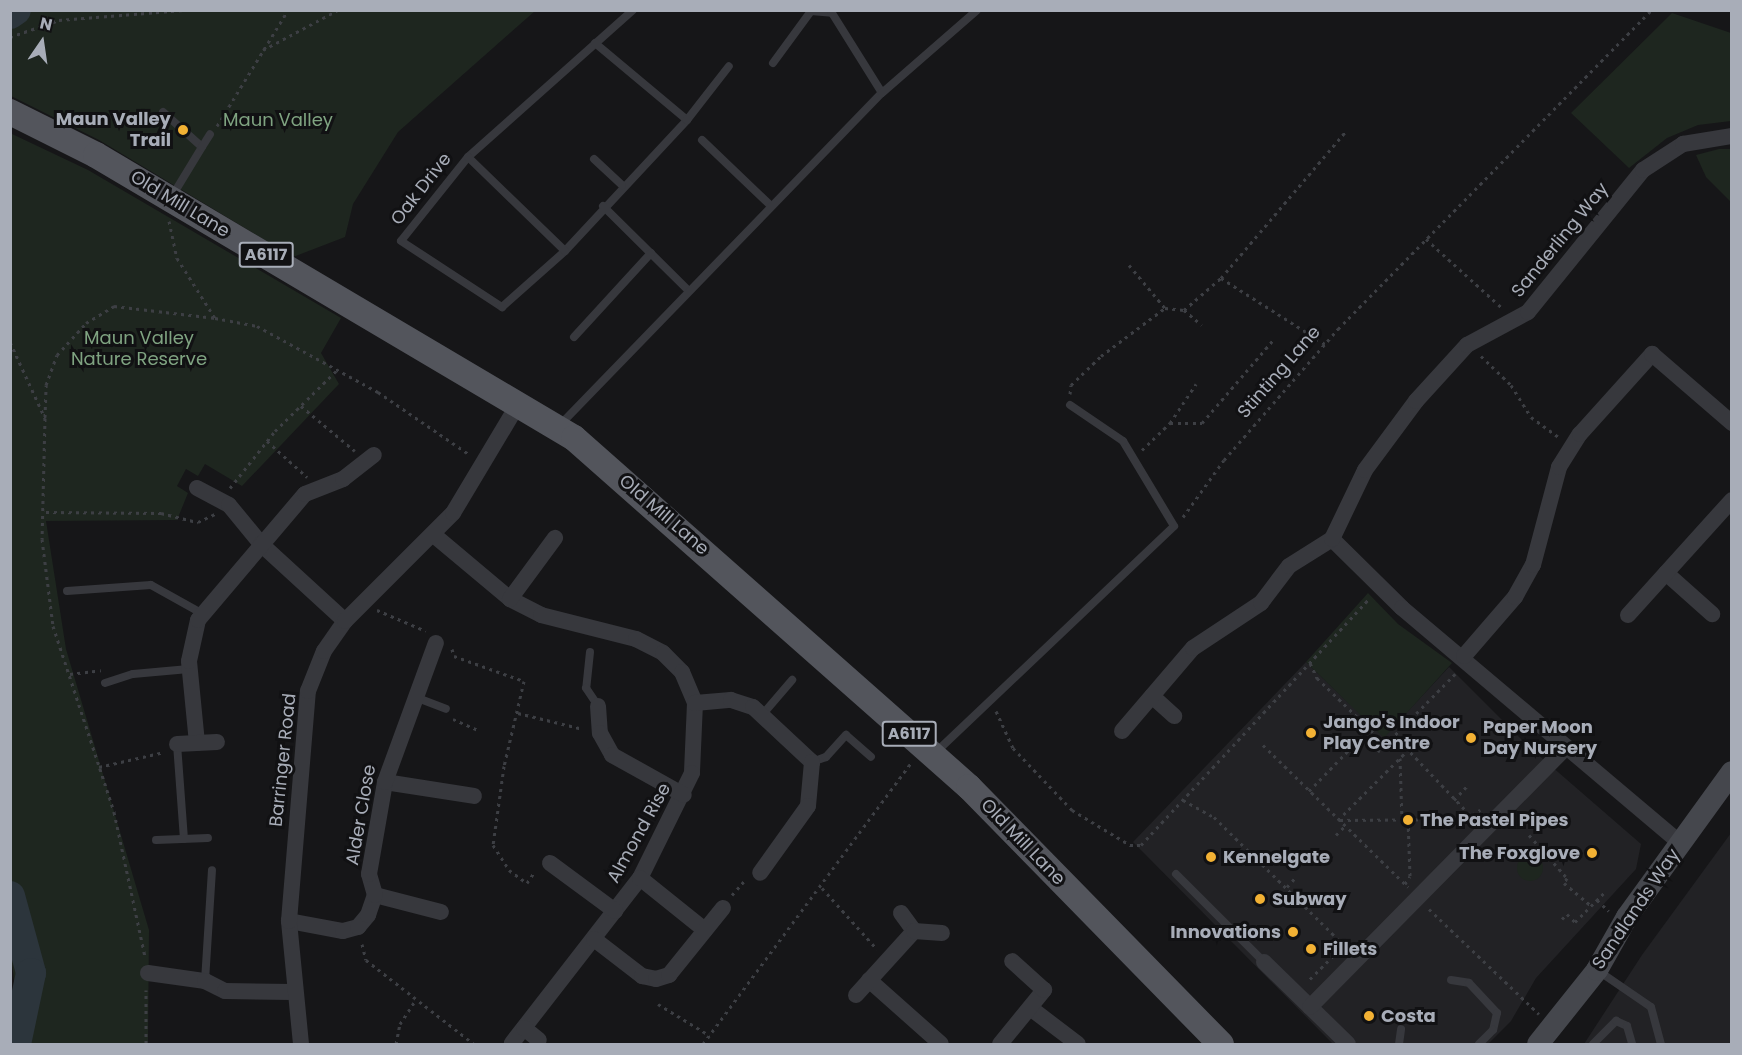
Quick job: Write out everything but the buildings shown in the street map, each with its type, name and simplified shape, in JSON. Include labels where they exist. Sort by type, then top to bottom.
[{"type":"main road","name":"Old Mill Lane","points":[[10,112],[171,198],[557,428],[636,489],[928,751],[1221,1044]]},
{"type":"street","name":"Sanderling Way","points":[[1332,539],[1365,470],[1467,345],[1518,322],[1643,170],[1683,144],[1731,136]]},
{"type":"street","points":[[1464,656],[1515,597],[1533,564],[1559,467],[1571,448],[1652,354],[1729,417]]},
{"type":"street","name":"Barringer Road","points":[[301,1044],[292,993],[289,921],[308,690],[324,651],[345,621],[435,536],[484,465],[517,406]]},
{"type":"street","points":[[197,743],[189,669],[189,644],[203,614],[304,494],[343,479],[374,455]]},
{"type":"street","points":[[197,488],[230,505],[261,544],[345,621]]},
{"type":"street","points":[[1628,615],[1731,500]]},
{"type":"street","name":"Almond Rise","points":[[435,536],[510,599],[542,615],[636,639],[663,652],[682,672],[695,703],[692,773],[684,795],[640,878],[512,1043]]},
{"type":"street","points":[[510,599],[555,538]]},
{"type":"street","points":[[1122,731],[1193,648],[1261,603],[1289,566],[1332,539],[1381,587],[1464,656],[1565,747],[1680,843]]},
{"type":"street","points":[[1666,573],[1712,614]]},
{"type":"street","name":"Alder Close","points":[[375,894],[369,874],[385,782],[438,639]]},
{"type":"street","points":[[1152,696],[1174,716]]},
{"type":"street","points":[[695,703],[731,700],[763,714],[813,762],[815,781],[808,806],[760,873]]},
{"type":"street","points":[[598,706],[600,733],[612,755],[684,795]]},
{"type":"street","points":[[177,744],[217,742]]},
{"type":"street","points":[[1310,1007],[1565,747]]},
{"type":"street","name":"Sandlands Way","points":[[1538,1044],[1598,970],[1627,917],[1731,772]]},
{"type":"street","points":[[385,782],[474,796]]},
{"type":"street","points":[[554,866],[615,911]]},
{"type":"street","points":[[640,878],[705,930]]},
{"type":"street","points":[[289,921],[343,931],[358,927],[375,894],[441,912]]},
{"type":"street","points":[[594,939],[642,976],[656,979],[669,975],[725,905]]},
{"type":"street","points":[[901,913],[914,931]]},
{"type":"street","points":[[856,995],[887,958],[914,931],[942,933]]},
{"type":"street","points":[[1000,1044],[1033,1010],[1044,990],[1012,961]]},
{"type":"street","points":[[1264,962],[1348,1044]]},
{"type":"street","points":[[148,973],[205,981],[225,991],[292,993]]},
{"type":"street","points":[[869,980],[940,1044]]},
{"type":"street","points":[[1033,1010],[1078,1044]]},
{"type":"street","points":[[524,1028],[539,1040]]},
{"type":"lane","name":"Oak Drive","points":[[633,10],[468,157],[401,241],[502,307],[565,251],[622,185],[687,120],[729,66]]},
{"type":"lane","points":[[557,428],[687,289],[882,93],[977,10]]},
{"type":"lane","points":[[773,63],[811,11],[832,13],[882,93]]},
{"type":"lane","points":[[595,43],[687,120]]},
{"type":"lane","points":[[163,112],[202,147]]},
{"type":"lane","points":[[171,198],[210,134]]},
{"type":"lane","points":[[702,140],[770,205]]},
{"type":"lane","points":[[468,157],[565,251]]},
{"type":"lane","points":[[594,159],[622,185]]},
{"type":"lane","points":[[603,206],[687,289]]},
{"type":"lane","points":[[574,336],[651,253]]},
{"type":"lane","points":[[928,751],[991,701],[1174,526],[1123,441],[1070,405]]},
{"type":"lane","points":[[66,591],[151,585],[203,614]]},
{"type":"lane","points":[[590,652],[586,688],[598,706]]},
{"type":"lane","points":[[105,683],[133,674],[189,669]]},
{"type":"lane","points":[[763,714],[792,680]]},
{"type":"lane","points":[[415,697],[446,709]]},
{"type":"lane","points":[[813,762],[846,735],[871,757]]},
{"type":"lane","points":[[177,744],[184,839]]},
{"type":"lane","points":[[156,840],[208,838]]},
{"type":"lane","points":[[205,981],[212,870]]},
{"type":"lane","points":[[1176,874],[1264,962]]},
{"type":"lane","points":[[1598,970],[1651,1007],[1661,1044]]},
{"type":"lane","points":[[1451,980],[1469,983],[1497,1013],[1493,1030],[1479,1044]]},
{"type":"lane","points":[[1593,1044],[1616,1021],[1628,1026],[1632,1044]]},
{"type":"lane","points":[[1399,1044],[1401,1029]]},
{"type":"path","points":[[10,37],[59,20],[184,10]]},
{"type":"path","points":[[210,134],[288,10]]},
{"type":"path","points":[[261,52],[338,10]]},
{"type":"path","name":"Stinting Lane","points":[[1174,526],[1324,344],[1652,10]]},
{"type":"path","points":[[1184,310],[1221,278],[1346,131]]},
{"type":"path","points":[[171,198],[168,233],[174,249],[215,318]]},
{"type":"path","points":[[1426,239],[1518,322]]},
{"type":"path","points":[[1128,265],[1166,308],[1184,310],[1202,325]]},
{"type":"path","points":[[1221,278],[1324,344]]},
{"type":"path","points":[[146,1044],[148,973],[99,767],[53,626],[42,539],[46,385],[57,355],[86,323],[114,306],[215,318],[257,326],[378,392],[484,465]]},
{"type":"path","points":[[1070,405],[1071,385],[1166,308]]},
{"type":"path","points":[[1170,423],[1202,423],[1274,339]]},
{"type":"path","points":[[10,342],[45,418]]},
{"type":"path","points":[[1467,345],[1493,364],[1531,417],[1571,448]]},
{"type":"path","points":[[1134,458],[1170,423],[1196,384]]},
{"type":"path","points":[[301,406],[354,449]]},
{"type":"path","points":[[267,441],[302,470]]},
{"type":"path","points":[[991,701],[1013,748],[1072,810],[1130,845],[1141,845],[1381,587]]},
{"type":"path","points":[[362,604],[438,639],[454,656],[524,681],[519,712],[504,766],[494,845],[509,870],[527,883],[536,871],[554,866]]},
{"type":"path","points":[[1310,663],[1317,678],[1382,741]]},
{"type":"path","points":[[1378,752],[1382,741],[1395,736],[1442,686]]},
{"type":"path","points":[[446,709],[444,716],[478,730]]},
{"type":"path","points":[[519,712],[600,733]]},
{"type":"path","points":[[1309,791],[1369,729]]},
{"type":"path","points":[[1395,736],[1470,815]]},
{"type":"path","points":[[99,767],[167,752],[177,744]]},
{"type":"path","points":[[1263,745],[1411,890]]},
{"type":"path","points":[[1338,820],[1409,749]]},
{"type":"path","points":[[703,1044],[928,751]]},
{"type":"path","points":[[1400,758],[1402,820]]},
{"type":"path","points":[[1454,800],[1469,784]]},
{"type":"path","points":[[1183,800],[1214,817],[1344,945],[1306,983]]},
{"type":"path","points":[[1338,820],[1408,820],[1470,815],[1477,807],[1481,811]]},
{"type":"path","points":[[1405,884],[1410,876],[1408,820]]},
{"type":"path","points":[[1335,835],[1345,826]]},
{"type":"path","points":[[1529,835],[1567,878],[1564,883],[1591,906]]},
{"type":"path","points":[[1308,864],[1323,849]]},
{"type":"path","points":[[1286,887],[1296,877]]},
{"type":"path","points":[[725,905],[743,881]]},
{"type":"path","points":[[822,888],[887,958]]},
{"type":"path","points":[[1562,919],[1567,914],[1575,922],[1605,892]]},
{"type":"path","points":[[1597,900],[1612,914]]},
{"type":"path","points":[[1428,907],[1540,1015]]},
{"type":"path","points":[[358,927],[366,960],[474,1044]]},
{"type":"path","points":[[396,1044],[400,1024],[416,999]]},
{"type":"path","points":[[658,1004],[709,1035]]},
{"type":"shaded area","points":[[1306,662],[1384,737],[1449,667],[1528,746],[1641,844],[1636,869],[1536,978],[1511,1021],[1488,1044],[1333,1044],[1133,842]]},
{"type":"shaded area","points":[[1731,833],[1731,1044],[1584,1044],[1642,955]]},
{"type":"green space","name":"Maun Valley","points":[[10,11],[535,11],[398,132],[353,204],[345,237],[293,257],[99,140],[11,96]]},
{"type":"green space","points":[[1672,13],[1731,33],[1731,121],[1698,125],[1667,138],[1629,168],[1571,113]]},
{"type":"green space","name":"Maun Valley Nature Reserve","points":[[10,133],[88,170],[341,318],[321,353],[339,384],[242,486],[205,464],[198,476],[186,469],[177,486],[188,493],[177,520],[46,521],[66,649],[149,930],[148,1044],[11,1044],[16,997],[10,946]]},
{"type":"green space","points":[[1719,149],[1731,149],[1731,202],[1706,177],[1696,155]]},
{"type":"green space","points":[[1368,593],[1398,624],[1452,663],[1384,738],[1306,662]]},
{"type":"green space","points":[[1530,855],[1539,859],[1543,868],[1539,877],[1530,881],[1521,877],[1517,868],[1521,859]]},
{"type":"waterway","points":[[10,14],[16,10]]},
{"type":"waterway","points":[[10,896],[31,973],[16,1044]]},
{"type":"place","name":"Maun Valley Trail","points":[[183,130]]},
{"type":"place","name":"Jango's Indoor Play Centre","points":[[1311,733]]},
{"type":"place","name":"Paper Moon Day Nursery","points":[[1471,738]]},
{"type":"place","name":"The Pastel Pipes","points":[[1408,820]]},
{"type":"place","name":"The Foxglove","points":[[1592,853]]},
{"type":"place","name":"Kennelgate","points":[[1211,857]]},
{"type":"place","name":"Subway","points":[[1260,899]]},
{"type":"place","name":"Innovations","points":[[1293,932]]},
{"type":"place","name":"Fillets","points":[[1311,949]]},
{"type":"place","name":"Costa","points":[[1369,1016]]}]
